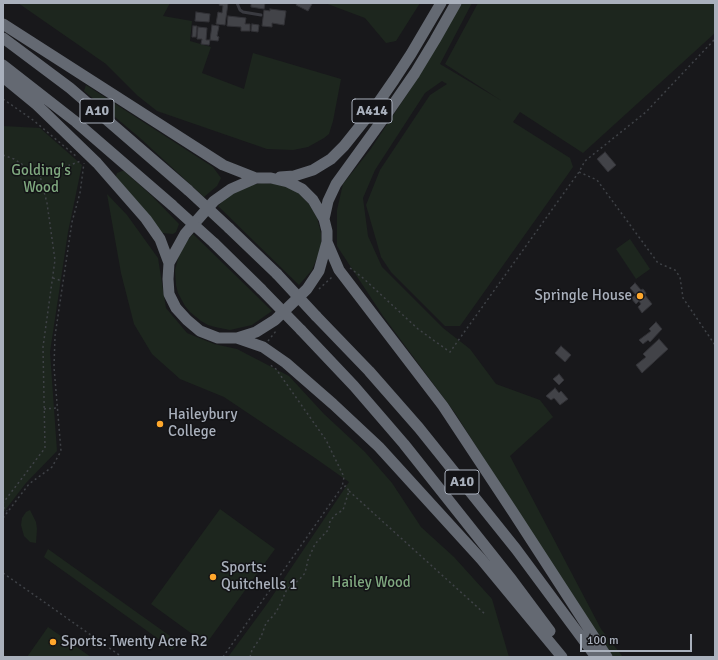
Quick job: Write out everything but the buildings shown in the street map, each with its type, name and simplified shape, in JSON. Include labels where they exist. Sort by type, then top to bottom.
[{"type":"highway","name":"A414","points":[[271,178],[294,176],[305,173],[322,166],[338,153],[368,116],[394,80],[441,3]]},
{"type":"highway","name":"A414","points":[[324,219],[328,201],[336,184],[386,115],[414,73],[456,3]]},
{"type":"highway","points":[[3,24],[223,165],[256,178],[271,178],[288,182],[302,189],[313,200],[324,219],[327,231],[327,242],[319,271],[307,289],[274,320],[256,332],[237,338],[218,338],[200,331],[176,308],[169,294],[169,263],[160,240],[146,219],[106,174],[37,105],[3,77]]},
{"type":"highway","name":"A10","points":[[3,38],[70,88],[188,190],[277,274],[369,371],[419,428],[516,549],[596,657]]},
{"type":"highway","name":"A10","points":[[3,65],[76,122],[172,205],[261,288],[354,386],[404,444],[508,574],[569,657]]},
{"type":"highway","points":[[169,263],[185,234],[214,201],[232,189],[256,178]]},
{"type":"highway","points":[[327,242],[339,270],[443,406],[514,512],[607,657]]},
{"type":"highway","points":[[237,338],[263,347],[286,363],[379,447],[482,559],[562,657]]},
{"type":"lane","points":[[237,3],[240,10],[243,12],[260,16]]},
{"type":"path","points":[[339,270],[345,264],[363,278],[418,329],[450,352],[585,161],[646,112],[715,39]]},
{"type":"path","points":[[3,99],[33,120],[78,158]]},
{"type":"path","points":[[3,155],[14,159],[40,176],[47,203],[55,260],[43,347],[45,448],[3,503]]},
{"type":"path","points":[[3,518],[29,484],[52,467],[61,451],[54,367],[55,336],[72,222],[80,193],[85,164],[81,160],[40,176]]},
{"type":"path","points":[[578,172],[597,180],[658,263],[675,270],[680,276],[683,298],[715,345]]},
{"type":"path","points":[[53,278],[63,281]]},
{"type":"path","points":[[223,657],[342,487],[344,477],[326,440],[276,369],[268,362]]},
{"type":"path","points":[[44,408],[57,408]]},
{"type":"path","points":[[342,487],[346,486],[349,491],[485,614]]},
{"type":"path","points":[[250,657],[252,650],[261,637],[266,623],[279,607],[287,588],[299,580],[305,573],[308,560],[316,544],[329,529],[330,521],[335,514],[343,510],[349,491]]},
{"type":"path","points":[[3,506],[7,511]]},
{"type":"path","points":[[3,573],[122,657]]},
{"type":"green space","points":[[18,3],[170,3],[163,16],[192,21],[190,41],[211,47],[202,73],[244,89],[253,53],[341,79],[329,134],[308,147],[293,150],[267,149],[157,111],[138,96],[106,64]]},
{"type":"green space","points":[[325,3],[420,3],[396,41],[386,43],[365,18]]},
{"type":"green space","points":[[461,3],[472,3],[440,64],[502,101],[445,64],[478,3],[715,3],[715,33],[583,153],[520,112],[513,122],[570,158],[573,167],[460,326],[445,326],[391,272],[381,257],[366,205],[380,170],[430,95],[447,84],[442,81],[425,93],[375,170],[363,198],[368,236],[382,267],[443,328],[470,349],[496,384],[540,400],[553,417],[510,456],[601,629],[623,657],[610,657],[455,413],[383,316],[337,246],[337,210],[343,184],[370,150],[412,87]]},
{"type":"green space","points":[[86,85],[213,167],[221,178],[217,186],[204,197],[140,138],[84,91]]},
{"type":"green space","name":"Golding's Wood","points":[[3,126],[40,128],[82,165],[68,232],[50,352],[57,451],[26,483],[3,513]]},
{"type":"green space","points":[[124,171],[152,196],[179,224],[176,232],[173,234],[162,233],[116,179],[117,173]]},
{"type":"green space","points":[[262,183],[277,184],[292,189],[309,204],[317,218],[321,233],[321,248],[312,270],[299,285],[218,206],[227,197],[246,186]]},
{"type":"green space","name":"Hailey Wood","points":[[107,194],[127,215],[158,258],[166,308],[187,333],[214,344],[237,349],[289,376],[324,414],[365,452],[392,483],[421,527],[454,557],[492,599],[509,657],[228,657],[267,604],[349,482],[224,397],[180,379],[152,354],[134,324],[121,273]]},
{"type":"green space","points":[[193,234],[272,311],[252,325],[230,330],[208,325],[190,312],[178,293],[175,270],[179,255],[186,242]]},
{"type":"green space","points":[[630,239],[650,269],[636,279],[616,249]]},
{"type":"green space","name":"Sports: Quitchells 1","points":[[220,509],[275,549],[206,644],[151,604]]},
{"type":"green space","points":[[30,510],[36,522],[36,543],[30,542],[24,536],[21,525],[22,518],[26,512]]},
{"type":"green space","points":[[48,549],[170,636],[168,639],[177,645],[172,650],[44,557]]},
{"type":"green space","name":"Sports: Twenty Acre R2","points":[[48,627],[91,657],[27,657]]},
{"type":"place","name":"Springle House","points":[[640,296]]},
{"type":"place","name":"Haileybury College","points":[[160,424]]},
{"type":"place","name":"Sports: Quitchells 1","points":[[213,577]]},
{"type":"place","name":"Sports: Twenty Acre R2","points":[[53,642]]}]
